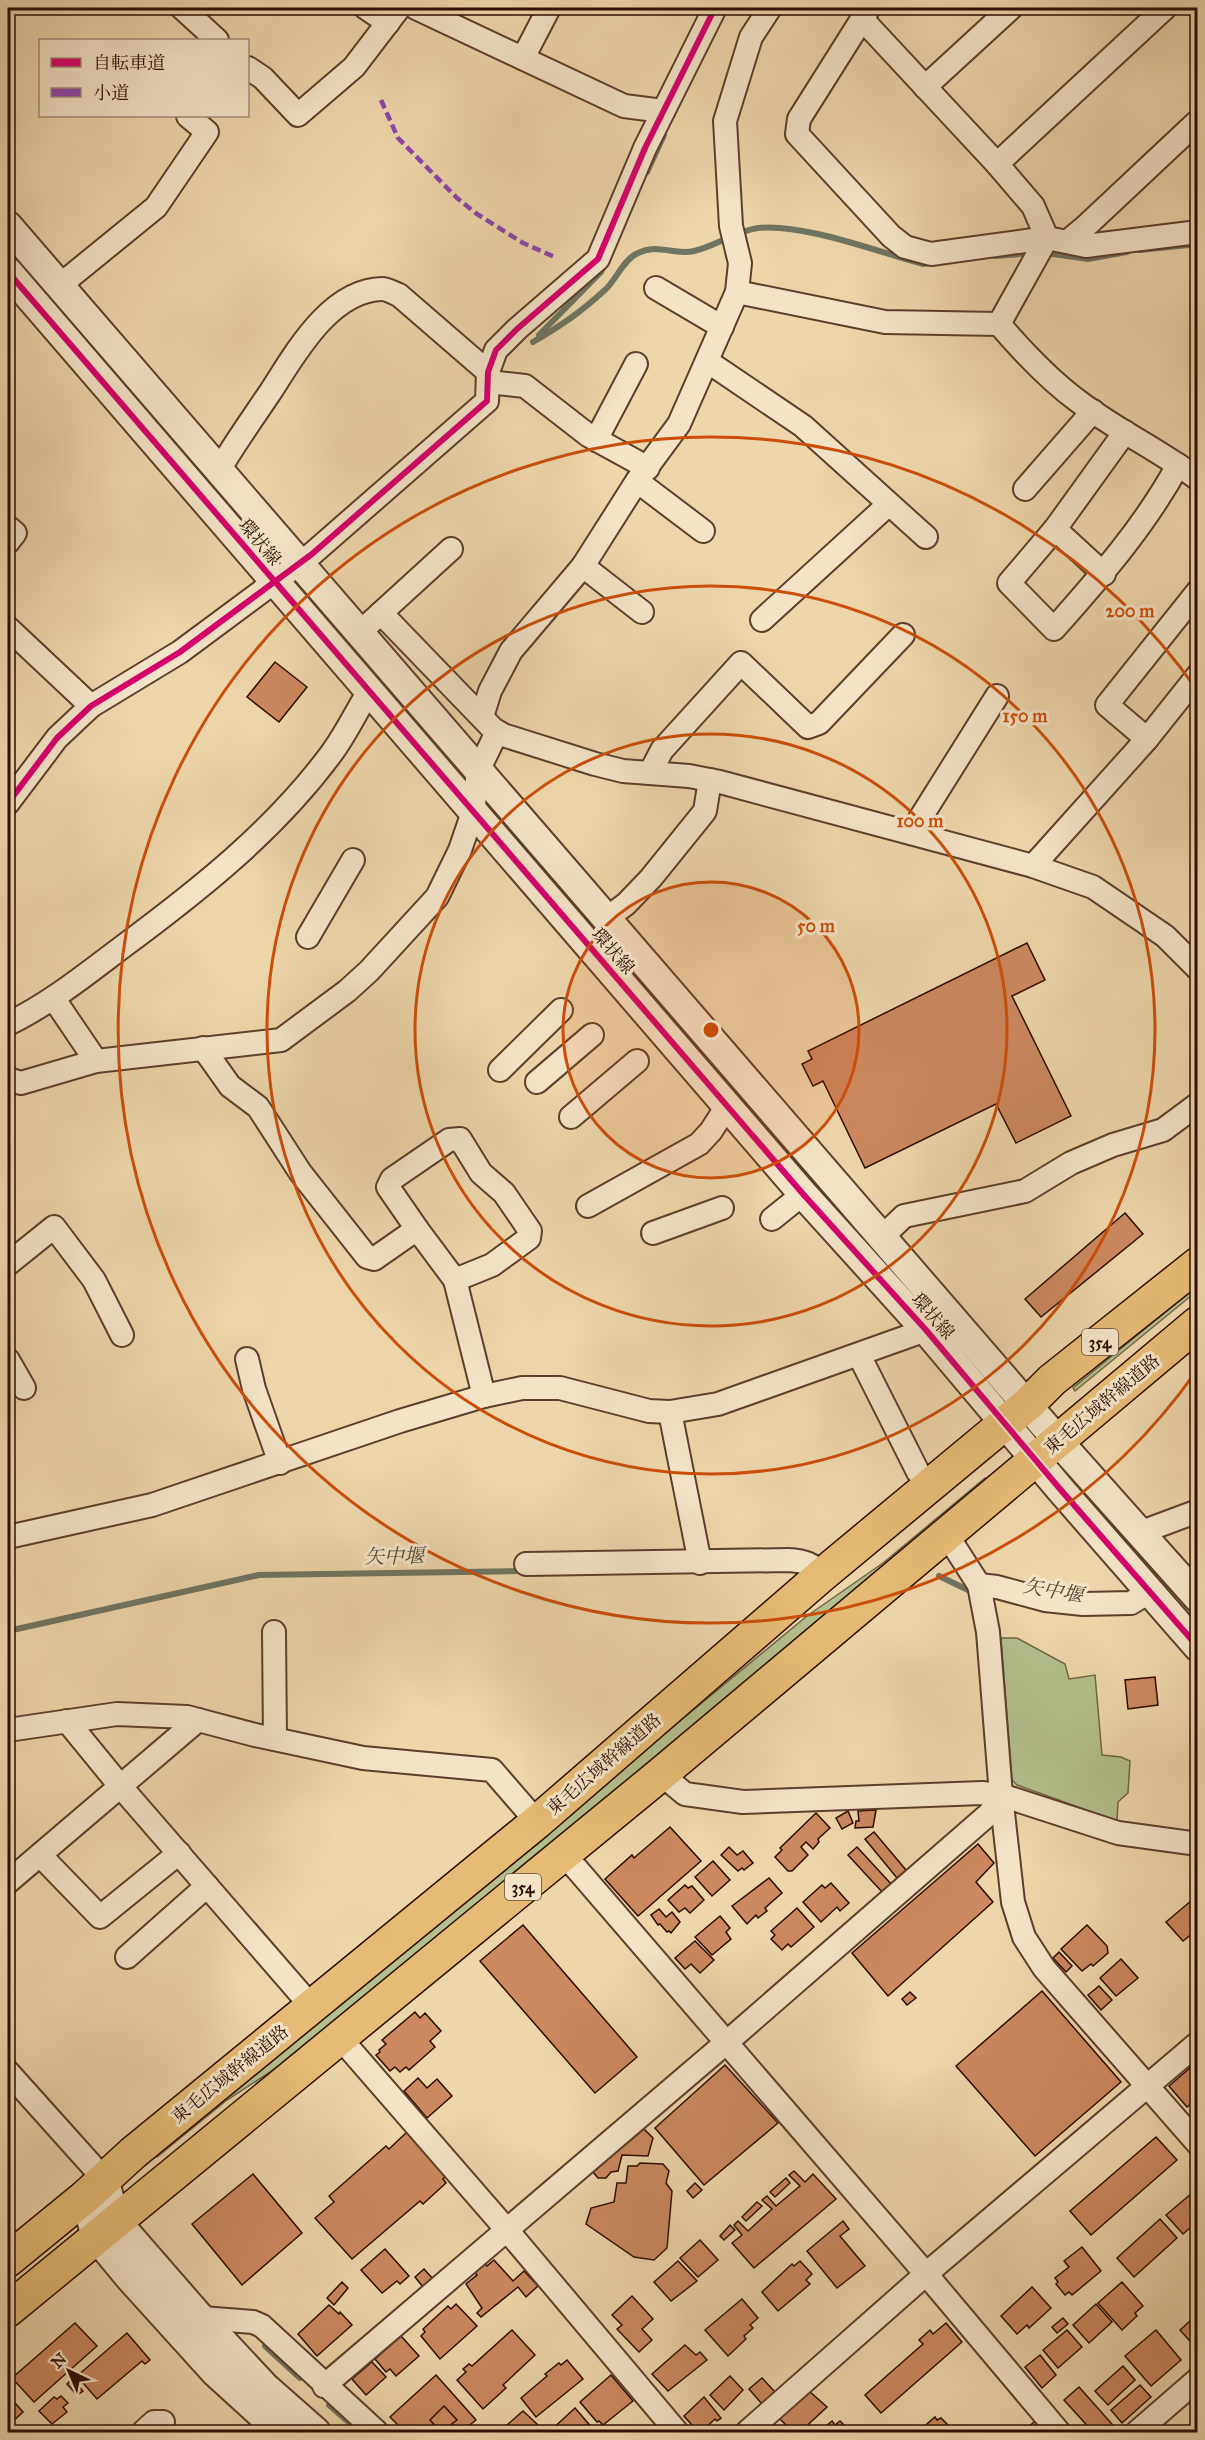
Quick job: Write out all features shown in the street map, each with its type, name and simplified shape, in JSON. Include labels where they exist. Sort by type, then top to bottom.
[{"type":"highway","name":"東毛広域幹線道路","points":[[8,2260],[537,1822],[822,1575],[1016,1414],[1052,1380],[1197,1264]]},
{"type":"highway","name":"東毛広域幹線道路","points":[[8,2310],[660,1774],[1197,1323]]},
{"type":"street","points":[[182,8],[205,37]]},
{"type":"street","points":[[249,69],[263,78],[298,116],[354,67],[394,15],[366,8]]},
{"type":"street","points":[[416,8],[624,106],[663,111]]},
{"type":"street","points":[[524,58],[549,8]]},
{"type":"street","points":[[8,803],[57,738],[91,706],[180,652],[299,564],[487,401],[488,377],[496,350],[598,259],[663,111],[714,8]]},
{"type":"street","points":[[8,1078],[21,1083],[96,1061],[281,1040],[347,992],[437,897],[460,850],[473,812],[478,771],[489,724],[490,691],[511,651],[583,566],[642,475],[679,424],[737,292],[740,263],[730,226],[725,121],[751,37],[770,8]]},
{"type":"street","points":[[925,87],[1011,8]]},
{"type":"street","points":[[997,164],[1165,8]]},
{"type":"street","points":[[1057,240],[1033,206],[925,87],[865,13],[798,119],[797,134],[891,236],[905,247],[931,254],[1057,240],[1086,246],[1197,232]]},
{"type":"street","points":[[59,286],[156,207],[207,132],[189,117]]},
{"type":"street","points":[[999,324],[1057,240],[1085,227],[1197,121]]},
{"type":"street","name":"環状線","points":[[8,226],[882,1237],[1016,1414],[1047,1451],[1149,1592],[1197,1647]]},
{"type":"street","name":"環状線","points":[[8,272],[803,1194],[927,1330],[1016,1414]]},
{"type":"street","points":[[219,472],[232,448],[312,328],[339,305],[354,296],[383,288],[399,295],[488,377],[525,386],[642,475],[703,531]]},
{"type":"street","points":[[656,288],[722,327]]},
{"type":"street","points":[[737,292],[885,322],[999,324],[1030,360],[1078,401],[1197,479]]},
{"type":"street","points":[[707,361],[803,426],[926,537]]},
{"type":"street","points":[[596,440],[636,364]]},
{"type":"street","points":[[1024,489],[1094,411]]},
{"type":"street","points":[[1125,432],[1055,529],[1009,583],[1054,629],[1104,573],[1158,503],[1178,465]]},
{"type":"street","points":[[762,620],[889,504]]},
{"type":"street","points":[[8,527],[15,533],[8,542]]},
{"type":"street","points":[[1055,529],[1104,573]]},
{"type":"street","points":[[360,632],[451,549]]},
{"type":"street","points":[[583,566],[642,612]]},
{"type":"street","points":[[1147,739],[1107,705],[1197,591]]},
{"type":"street","points":[[381,612],[489,724],[503,735],[623,771],[710,780],[1033,866],[1093,887],[1165,936],[1197,969]]},
{"type":"street","points":[[8,628],[91,706]]},
{"type":"street","points":[[650,773],[662,750],[741,663],[808,727],[819,723],[903,635]]},
{"type":"street","points":[[1033,866],[1147,739],[1197,675]]},
{"type":"street","points":[[8,1024],[54,999],[183,902],[274,822],[330,756],[346,733],[369,691]]},
{"type":"street","points":[[911,833],[998,696]]},
{"type":"street","points":[[606,920],[651,878],[705,811],[710,780]]},
{"type":"street","points":[[308,937],[353,860]]},
{"type":"street","points":[[54,999],[96,1061]]},
{"type":"street","points":[[500,1070],[561,1010]]},
{"type":"street","points":[[537,1082],[592,1035]]},
{"type":"street","points":[[203,1048],[230,1086],[258,1107],[300,1172],[367,1257],[374,1259],[417,1229]]},
{"type":"street","points":[[571,1117],[637,1060]]},
{"type":"street","points":[[882,1237],[904,1216],[1025,1191],[1071,1163],[1113,1145],[1163,1130],[1197,1104]]},
{"type":"street","points":[[588,1206],[699,1144],[711,1131],[727,1106]]},
{"type":"street","points":[[455,1280],[492,1265],[529,1238],[530,1231],[504,1193],[481,1173],[460,1139],[449,1140],[392,1179],[388,1187],[455,1280],[484,1396]]},
{"type":"street","points":[[772,1218],[803,1194]]},
{"type":"street","points":[[653,1233],[722,1208]]},
{"type":"street","points":[[8,1264],[54,1227],[94,1280],[122,1335]]},
{"type":"street","points":[[8,1537],[152,1505],[400,1421],[484,1396],[522,1388],[560,1388],[648,1411],[670,1412],[718,1404],[927,1330]]},
{"type":"street","points":[[858,1355],[918,1472],[929,1486]]},
{"type":"street","points":[[247,1359],[254,1389],[280,1463]]},
{"type":"street","points":[[8,1360],[24,1388]]},
{"type":"street","points":[[670,1412],[700,1563]]},
{"type":"street","name":"環状線","points":[[1047,1451],[1139,1533],[1196,1594]]},
{"type":"street","points":[[1139,1533],[1197,1511]]},
{"type":"street","points":[[947,1535],[979,1585],[988,1632],[1001,1795],[1013,1902],[1024,1937],[1044,1968],[1197,2144]]},
{"type":"street","points":[[526,1564],[788,1560],[807,1562],[822,1575]]},
{"type":"street","points":[[979,1585],[997,1587],[1045,1600],[1083,1604],[1121,1605],[1131,1603],[1149,1592]]},
{"type":"street","points":[[274,1632],[275,1739]]},
{"type":"street","points":[[8,1730],[117,1714],[187,1717],[363,1758],[492,1770],[537,1822]]},
{"type":"street","points":[[8,1882],[198,1720]]},
{"type":"street","points":[[67,1721],[121,1787],[312,2007]]},
{"type":"street","points":[[660,1774],[685,1794],[743,1802],[982,1793],[1001,1795],[1118,1833],[1197,1844]]},
{"type":"street","points":[[324,2386],[990,1813],[1001,1795]]},
{"type":"street","points":[[40,1855],[100,1917],[179,1853]]},
{"type":"street","points":[[561,1854],[576,1868],[926,2274],[1059,2433]]},
{"type":"street","points":[[127,1957],[207,1886]]},
{"type":"street","points":[[340,2039],[507,2230],[677,2433]]},
{"type":"street","points":[[747,2433],[926,2274],[1197,2043]]},
{"type":"street","points":[[8,2072],[95,2188],[106,2229],[216,2373],[281,2433]]},
{"type":"street","points":[[106,2229],[202,2318],[253,2322],[262,2326],[377,2433]]},
{"type":"street","points":[[196,2313],[265,2387],[316,2433]]},
{"type":"street","points":[[1137,2433],[1197,2379]]},
{"type":"street","points":[[143,2433],[154,2422],[163,2422]]},
{"type":"green space","points":[[1197,1286],[1197,1291],[1075,1391],[1073,1388]]},
{"type":"green space","points":[[985,1478],[990,1484],[301,2052],[227,2100],[157,2157],[155,2155],[807,1616],[883,1563]]},
{"type":"green space","points":[[1001,1638],[1017,1638],[1065,1664],[1069,1679],[1095,1675],[1102,1755],[1121,1757],[1130,1761],[1128,1793],[1118,1802],[1117,1821],[1017,1785],[1012,1780]]},
{"type":"building","points":[[275,662],[307,687],[279,722],[247,697]]},
{"type":"building","points":[[1027,943],[1045,980],[1012,996],[1071,1116],[1016,1143],[996,1104],[865,1168],[823,1081],[813,1086],[802,1064],[812,1059],[808,1051]]},
{"type":"building","points":[[1125,1213],[1143,1234],[1041,1317],[1025,1299]]},
{"type":"building","points":[[1155,1677],[1158,1705],[1128,1709],[1125,1680]]},
{"type":"building","points":[[876,1810],[873,1827],[855,1828],[856,1821],[859,1821],[858,1811]]},
{"type":"building","points":[[848,1811],[853,1823],[842,1829],[836,1818]]},
{"type":"building","points":[[816,1813],[830,1828],[818,1839],[819,1842],[813,1849],[806,1842],[801,1847],[808,1855],[792,1871],[788,1871],[775,1857],[782,1850],[780,1848]]},
{"type":"building","points":[[670,1827],[701,1861],[638,1916],[605,1879],[632,1855],[634,1858]]},
{"type":"building","points":[[874,1832],[906,1870],[897,1878],[865,1839]]},
{"type":"building","points":[[978,1844],[994,1863],[976,1882],[993,1902],[888,1996],[852,1953]]},
{"type":"building","points":[[729,1847],[737,1855],[743,1851],[753,1863],[744,1870],[742,1868],[738,1871],[721,1855]]},
{"type":"building","points":[[857,1847],[892,1885],[883,1893],[848,1855]]},
{"type":"building","points":[[713,1861],[730,1880],[712,1896],[695,1877]]},
{"type":"building","points":[[769,1878],[782,1893],[765,1908],[767,1911],[758,1918],[756,1915],[747,1924],[732,1906]]},
{"type":"building","points":[[831,1883],[849,1903],[840,1911],[837,1907],[821,1922],[803,1902],[822,1885],[825,1888]]},
{"type":"building","points":[[685,1885],[688,1888],[692,1886],[704,1900],[690,1913],[685,1908],[679,1912],[668,1900]]},
{"type":"building","points":[[1198,1895],[1198,1929],[1183,1941],[1166,1922]]},
{"type":"building","points":[[797,1908],[814,1927],[791,1947],[788,1944],[782,1950],[771,1939],[775,1935],[771,1931]]},
{"type":"building","points":[[659,1909],[666,1917],[672,1912],[680,1922],[671,1933],[660,1924],[658,1925],[651,1915]]},
{"type":"building","points":[[720,1916],[730,1928],[726,1932],[731,1939],[712,1955],[695,1937]]},
{"type":"building","points":[[523,1925],[637,2057],[595,2093],[480,1961]]},
{"type":"building","points":[[1087,1925],[1107,1946],[1108,1953],[1093,1966],[1091,1964],[1082,1971],[1061,1949]]},
{"type":"building","points":[[695,1941],[714,1960],[700,1973],[691,1964],[685,1969],[675,1958]]},
{"type":"building","points":[[1059,1952],[1072,1966],[1066,1972],[1053,1958]]},
{"type":"building","points":[[1121,1959],[1138,1978],[1116,1996],[1100,1978]]},
{"type":"building","points":[[1099,1986],[1112,2000],[1101,2010],[1088,1995]]},
{"type":"building","points":[[1042,1991],[1121,2082],[1035,2156],[956,2066]]},
{"type":"building","points":[[910,1992],[916,1998],[907,2005],[902,1999]]},
{"type":"building","points":[[415,2012],[420,2018],[425,2013],[441,2031],[430,2041],[435,2047],[409,2070],[406,2067],[400,2072],[395,2067],[390,2071],[376,2055],[386,2044],[382,2040]]},
{"type":"building","points":[[1198,2061],[1198,2098],[1187,2107],[1169,2086]]},
{"type":"building","points":[[725,2065],[778,2123],[704,2185],[655,2128]]},
{"type":"building","points":[[418,2078],[427,2088],[437,2079],[452,2096],[427,2118],[404,2091]]},
{"type":"building","points":[[644,2129],[653,2138],[648,2156],[622,2155],[618,2171],[611,2172],[606,2178],[598,2178],[593,2172]]},
{"type":"building","points":[[408,2131],[446,2176],[443,2179],[446,2183],[423,2204],[420,2201],[352,2259],[315,2218],[334,2202],[329,2196],[386,2146],[389,2149]]},
{"type":"building","points":[[1156,2137],[1177,2160],[1091,2235],[1070,2211]]},
{"type":"building","points":[[640,2163],[663,2164],[669,2171],[666,2183],[672,2191],[667,2248],[654,2260],[634,2257],[586,2224],[591,2208],[614,2202],[617,2183],[626,2183],[628,2166],[637,2166]]},
{"type":"building","points":[[794,2171],[805,2182],[813,2174],[836,2199],[754,2268],[732,2243],[742,2235],[734,2225],[738,2221],[748,2231],[772,2209],[762,2200],[767,2196],[776,2206],[800,2186],[789,2175]]},
{"type":"building","points":[[253,2174],[302,2233],[242,2285],[192,2224]]},
{"type":"building","points":[[786,2178],[790,2183],[775,2197],[770,2192]]},
{"type":"building","points":[[695,2183],[702,2190],[693,2198],[687,2191]]},
{"type":"building","points":[[1198,2188],[1198,2221],[1183,2234],[1166,2215]]},
{"type":"building","points":[[757,2202],[762,2206],[746,2221],[742,2217]]},
{"type":"building","points":[[1160,2219],[1177,2238],[1134,2277],[1117,2258]]},
{"type":"building","points":[[843,2221],[849,2229],[840,2236],[865,2266],[837,2288],[807,2251]]},
{"type":"building","points":[[730,2225],[735,2230],[724,2240],[720,2236]]},
{"type":"building","points":[[700,2240],[718,2260],[698,2277],[680,2258]]},
{"type":"building","points":[[1082,2247],[1101,2271],[1072,2295],[1069,2292],[1065,2295],[1056,2284],[1058,2282],[1055,2278],[1069,2267],[1064,2261]]},
{"type":"building","points":[[385,2249],[409,2276],[400,2284],[397,2281],[382,2293],[361,2270]]},
{"type":"building","points":[[494,2260],[513,2281],[524,2271],[538,2286],[526,2297],[518,2287],[481,2317],[477,2313],[482,2308],[466,2284],[477,2275],[474,2271],[484,2262],[487,2266]]},
{"type":"building","points":[[678,2261],[697,2281],[671,2301],[654,2282]]},
{"type":"building","points":[[800,2261],[812,2274],[806,2280],[810,2284],[778,2311],[762,2292],[792,2264],[794,2266]]},
{"type":"building","points":[[424,2269],[433,2279],[423,2287],[415,2277]]},
{"type":"building","points":[[342,2282],[348,2288],[334,2305],[327,2298]]},
{"type":"building","points":[[1122,2282],[1143,2306],[1135,2313],[1137,2316],[1122,2330],[1098,2303]]},
{"type":"building","points":[[1032,2287],[1051,2308],[1029,2328],[1027,2325],[1017,2334],[1001,2316]]},
{"type":"building","points":[[632,2296],[653,2319],[642,2329],[652,2340],[639,2352],[617,2329],[622,2325],[612,2315]]},
{"type":"building","points":[[742,2299],[758,2318],[750,2325],[753,2328],[744,2336],[746,2339],[728,2356],[705,2330]]},
{"type":"building","points":[[456,2304],[477,2326],[440,2359],[421,2336],[425,2332],[423,2329],[448,2306],[451,2309]]},
{"type":"building","points":[[1096,2304],[1112,2322],[1089,2343],[1073,2325]]},
{"type":"building","points":[[329,2305],[339,2314],[340,2312],[352,2325],[317,2356],[298,2334]]},
{"type":"building","points":[[1198,2314],[1198,2350],[1180,2330]]},
{"type":"building","points":[[1063,2318],[1068,2324],[1057,2333],[1052,2327]]},
{"type":"building","points":[[75,2323],[97,2346],[34,2402],[12,2378]]},
{"type":"building","points":[[946,2323],[962,2342],[881,2413],[865,2395],[923,2344],[919,2340],[930,2330],[933,2334]]},
{"type":"building","points":[[512,2330],[535,2355],[503,2385],[506,2388],[483,2409],[457,2380],[466,2372],[463,2369],[469,2364],[472,2366]]},
{"type":"building","points":[[1067,2330],[1082,2347],[1058,2368],[1043,2350]]},
{"type":"building","points":[[1156,2330],[1181,2360],[1151,2386],[1125,2356]]},
{"type":"building","points":[[127,2333],[150,2360],[145,2364],[142,2361],[97,2399],[77,2376]]},
{"type":"building","points":[[401,2336],[419,2356],[396,2376],[390,2369],[386,2372],[375,2359]]},
{"type":"building","points":[[685,2345],[696,2355],[700,2352],[707,2360],[668,2391],[652,2374]]},
{"type":"building","points":[[1040,2355],[1056,2375],[1042,2388],[1025,2367]]},
{"type":"building","points":[[567,2360],[583,2379],[536,2417],[521,2398],[547,2376],[545,2374]]},
{"type":"building","points":[[372,2362],[386,2377],[366,2395],[352,2379]]},
{"type":"building","points":[[1123,2366],[1135,2380],[1108,2405],[1095,2391]]},
{"type":"building","points":[[436,2375],[476,2420],[461,2432],[405,2432],[390,2417]]},
{"type":"building","points":[[611,2375],[633,2401],[603,2425],[597,2422],[580,2402]]},
{"type":"building","points":[[730,2376],[743,2390],[724,2410],[710,2395]]},
{"type":"building","points":[[762,2378],[775,2392],[762,2404],[749,2389]]},
{"type":"building","points":[[72,2379],[83,2391],[77,2395],[67,2384]]},
{"type":"building","points":[[1140,2385],[1151,2397],[1122,2423],[1111,2410]]},
{"type":"building","points":[[1079,2387],[1119,2432],[1093,2432],[1064,2400]]},
{"type":"building","points":[[809,2391],[827,2407],[800,2432],[793,2432],[779,2418]]},
{"type":"building","points":[[8,2395],[23,2412],[8,2426]]},
{"type":"building","points":[[61,2396],[68,2403],[63,2407],[67,2412],[52,2424],[39,2411],[54,2397],[57,2399]]},
{"type":"building","points":[[704,2397],[721,2418],[717,2421],[715,2419],[701,2432],[698,2432],[684,2416]]},
{"type":"building","points":[[444,2406],[457,2420],[441,2432],[430,2420]]},
{"type":"building","points":[[575,2408],[593,2429],[589,2432],[549,2432]]},
{"type":"building","points":[[523,2411],[538,2425],[530,2432],[499,2432]]},
{"type":"building","points":[[935,2417],[937,2420],[941,2418],[954,2431],[918,2432]]},
{"type":"building","points":[[832,2421],[835,2425],[840,2421],[851,2432],[819,2432]]},
{"type":"building","points":[[1035,2421],[1045,2432],[1023,2432]]},
{"type":"waterway","points":[[647,172],[664,135]]},
{"type":"waterway","points":[[533,342],[571,318],[597,297],[610,285],[632,257],[651,249],[694,251],[750,230],[776,228],[818,234],[923,264],[931,263]]},
{"type":"waterway","points":[[1140,250],[1198,244]]},
{"type":"waterway","points":[[1046,253],[1088,259],[1127,252]]},
{"type":"waterway","points":[[995,256],[1032,253]]},
{"type":"waterway","points":[[539,335],[601,272],[604,266]]},
{"type":"waterway","name":"矢中堰","points":[[8,1631],[259,1575],[523,1571]]},
{"type":"waterway","name":"矢中堰","points":[[939,1576],[968,1590]]},
{"type":"waterway","points":[[265,2346],[300,2378]]},
{"type":"waterway","points":[[329,2405],[360,2432]]},
{"type":"marked path","points":[[381,100],[398,138],[457,198],[477,214],[523,243],[557,258]]},
{"type":"cycle path","points":[[8,803],[57,738],[91,706],[180,652],[312,554],[487,401],[488,372],[496,350],[598,259],[645,148],[715,8]]},
{"type":"cycle path","points":[[8,272],[803,1194],[926,1330],[1060,1489],[1198,1647]]}]
